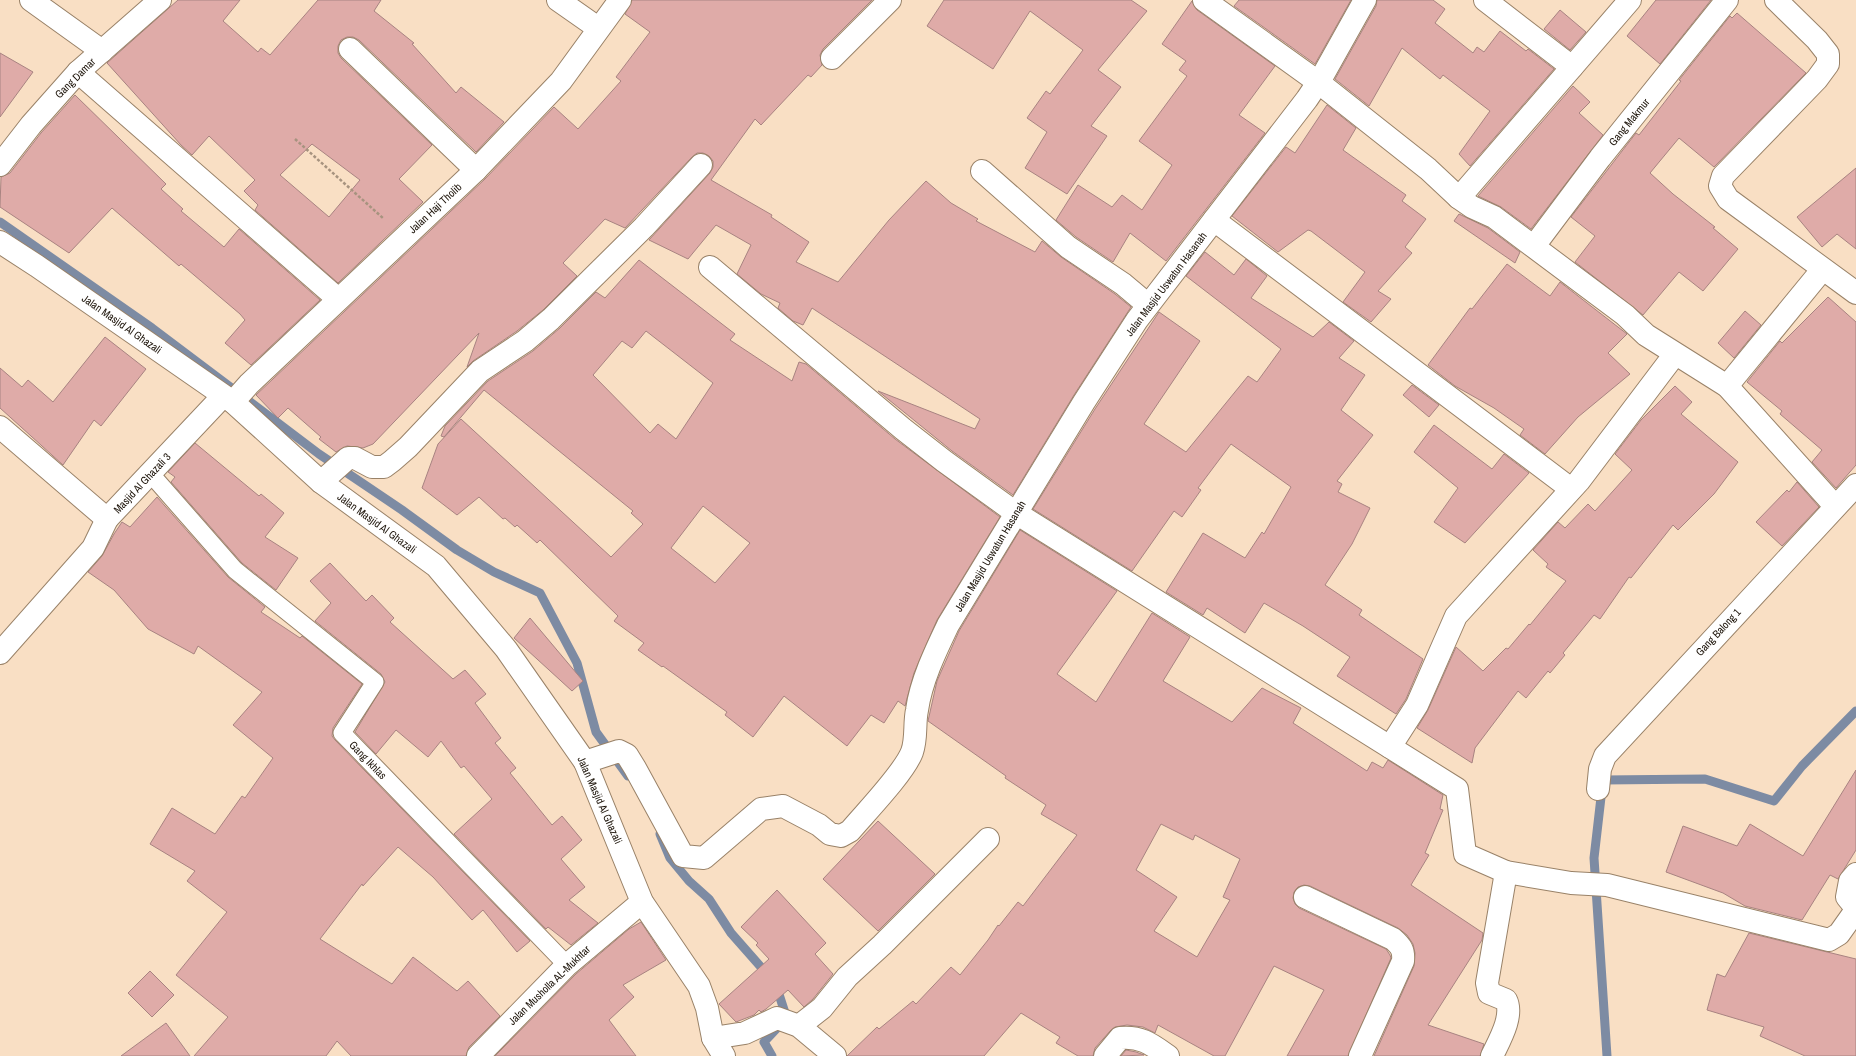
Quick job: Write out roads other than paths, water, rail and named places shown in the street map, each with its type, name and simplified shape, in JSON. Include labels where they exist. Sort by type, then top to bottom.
[{"type":"street","points":[[31,0],[102,51]]},
{"type":"street","name":"Gang Damar","points":[[0,165],[31,125],[78,72],[160,0]]},
{"type":"street","points":[[558,0],[598,28]]},
{"type":"street","name":"Jalan Haji Tholib","points":[[235,395],[476,170],[561,81],[598,28],[620,0]]},
{"type":"street","points":[[832,58],[890,0]]},
{"type":"street","points":[[1204,0],[1318,82],[1428,169],[1459,198],[1472,207],[1494,217],[1534,246],[1625,315],[1646,335],[1727,386],[1836,506]]},
{"type":"street","name":"Jalan Masjid Uswatun Hasanah","points":[[603,756],[627,755],[683,856],[704,858],[761,809],[783,806],[819,825],[830,834],[841,836],[850,831],[903,768],[912,753],[915,741],[917,710],[938,646],[948,624],[1084,402],[1148,305],[1291,122],[1318,82],[1364,0]]},
{"type":"street","points":[[1485,0],[1572,67]]},
{"type":"street","points":[[1459,198],[1630,0]]},
{"type":"street","name":"Gang Makmur","points":[[1534,246],[1600,158],[1727,0]]},
{"type":"street","points":[[1776,0],[1817,40],[1828,54],[1828,64],[1817,79],[1723,176],[1720,186],[1728,199],[1822,270],[1856,293]]},
{"type":"street","points":[[350,48],[476,170]]},
{"type":"street","points":[[78,72],[338,299]]},
{"type":"street","points":[[326,478],[348,458],[355,458],[372,468],[384,467],[392,461],[408,447],[480,371],[525,341],[551,318],[644,227],[701,165]]},
{"type":"street","points":[[982,171],[1068,247],[1123,284],[1148,305]]},
{"type":"street","points":[[1214,220],[1571,489]]},
{"type":"street","name":"Jalan Masjid Al Ghazali","points":[[0,242],[80,296],[235,395],[326,478],[436,566],[506,648],[603,756],[642,902],[699,986],[708,1008],[718,1047]]},
{"type":"street","points":[[710,268],[903,429],[944,461],[1016,513],[1457,789],[1465,854],[1506,872],[1581,884],[1607,885],[1830,940],[1839,934],[1856,909],[1847,897],[1850,881],[1856,874]]},
{"type":"street","points":[[1727,386],[1822,270]]},
{"type":"street","points":[[1390,747],[1417,705],[1456,616],[1571,489],[1675,354]]},
{"type":"street","name":"Masjid Al Ghazali 3","points":[[0,427],[107,519],[150,473],[235,395]]},
{"type":"street","name":"Gang Balong 1","points":[[1598,789],[1600,769],[1605,756],[1856,485]]},
{"type":"street","points":[[0,653],[89,553],[100,536],[107,519]]},
{"type":"street","points":[[718,1047],[745,1033],[788,1022],[822,1008],[847,977],[882,945],[988,839]]},
{"type":"street","points":[[1492,1056],[1507,1021],[1509,1006],[1506,1000],[1489,993],[1487,983],[1506,872]]},
{"type":"street","points":[[1305,897],[1393,939],[1401,946],[1404,954],[1403,961],[1360,1056]]},
{"type":"street","name":"Jalan Musholla AL-Mukhtar","points":[[478,1056],[567,965],[642,902]]},
{"type":"street","points":[[788,1022],[835,1056]]},
{"type":"street","points":[[1105,1056],[1120,1038],[1134,1037],[1152,1045],[1168,1056]]},
{"type":"lane","name":"Gang Ikhlas","points":[[150,473],[235,570],[375,682],[342,732],[567,965]]},
{"type":"waterway","points":[[0,222],[152,328],[319,454],[402,510],[457,550],[494,572],[540,593],[577,663],[596,732],[628,776]]},
{"type":"waterway","points":[[1607,1056],[1594,858],[1603,780],[1705,779],[1774,801],[1802,766],[1856,711]]},
{"type":"waterway","points":[[660,834],[670,858],[689,881],[709,899],[731,933],[768,975]]},
{"type":"waterway","points":[[772,1056],[764,1042],[779,1026],[785,1013],[776,985]]}]
